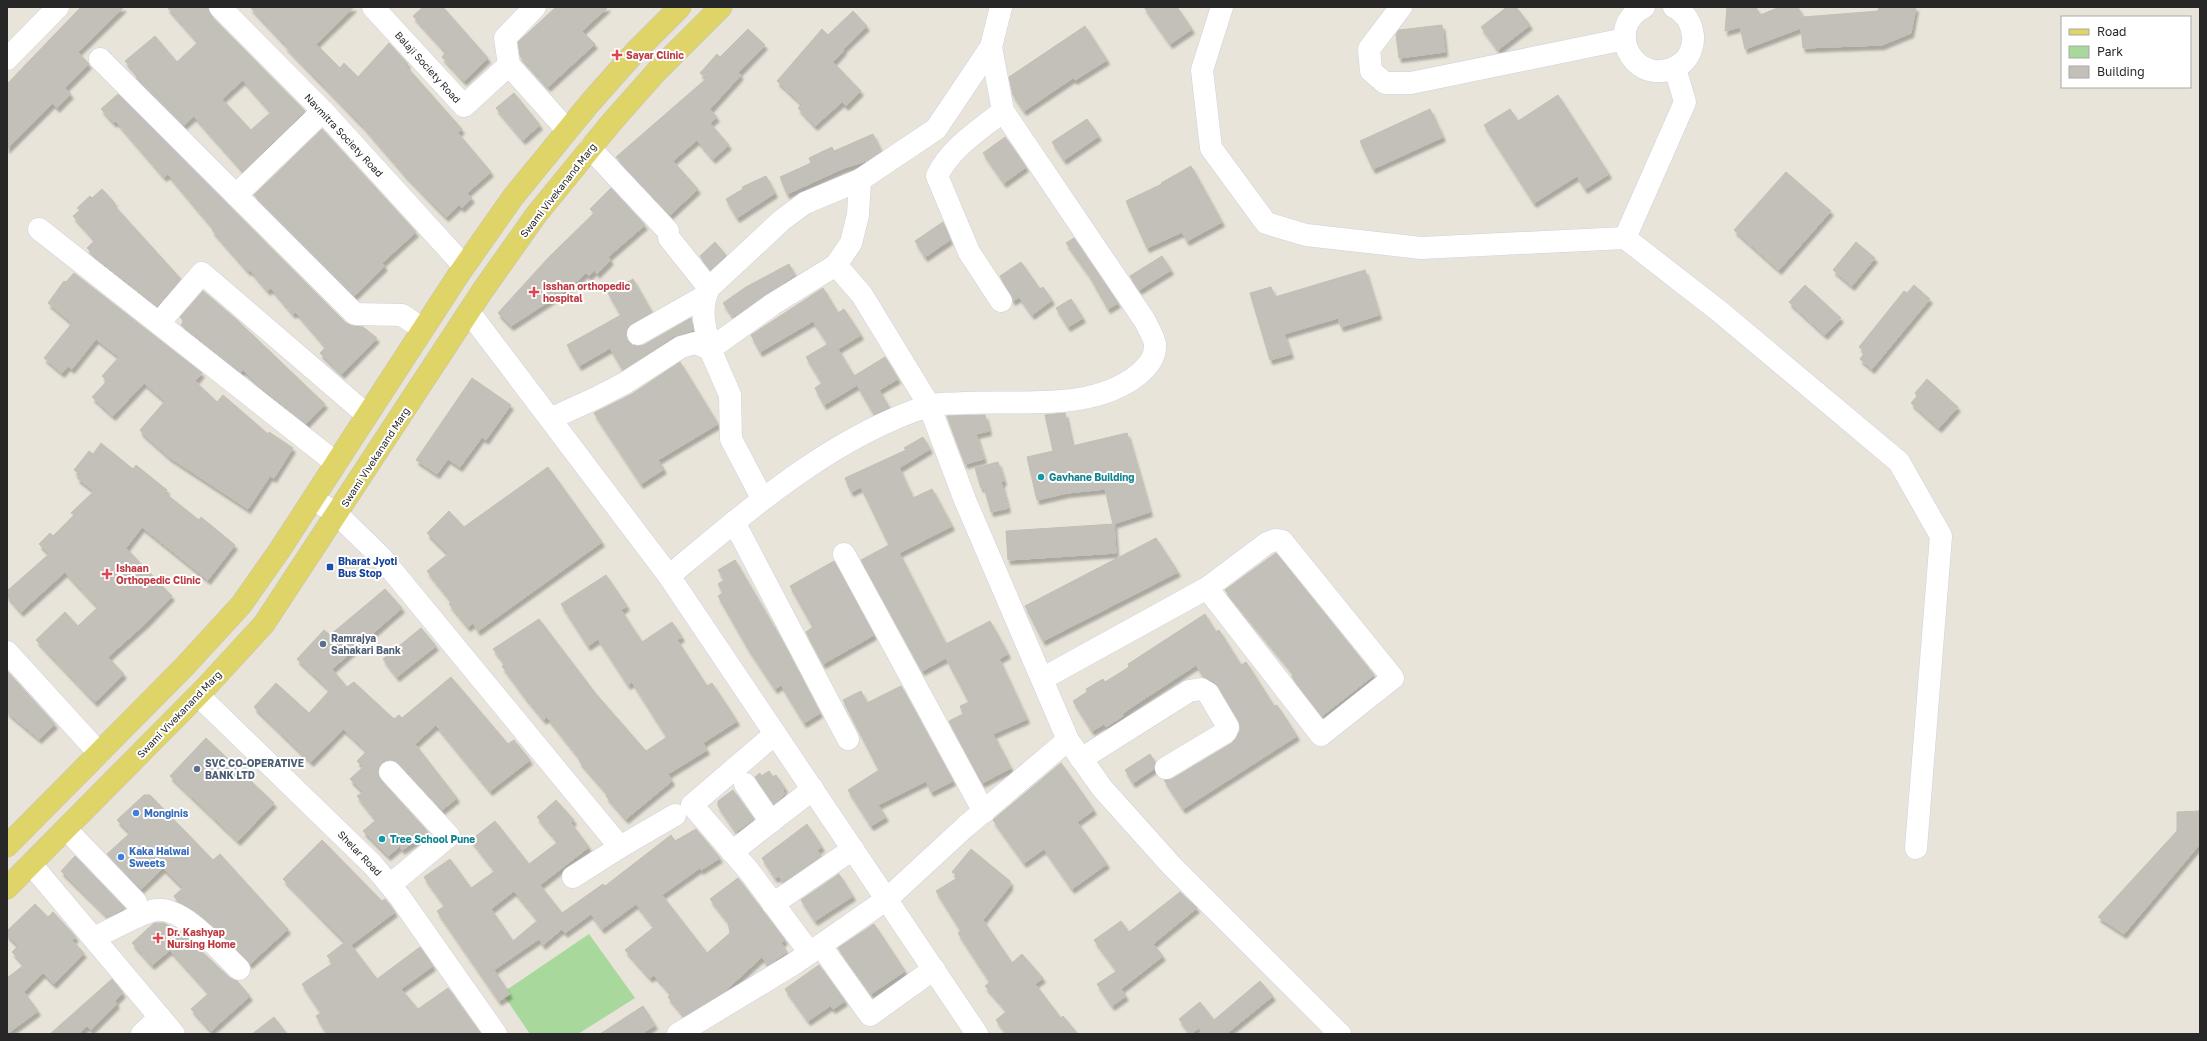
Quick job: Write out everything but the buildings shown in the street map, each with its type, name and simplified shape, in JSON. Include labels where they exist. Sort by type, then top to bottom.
[{"type":"main road","points":[[7,846],[185,666],[241,605],[464,266],[513,198],[567,130],[636,51],[680,7]]},
{"type":"main road","name":"Swami Vivekanand Marg","points":[[7,888],[198,695],[264,624],[338,514],[469,312],[536,215],[590,148],[657,71],[721,7]]},
{"type":"street","points":[[7,59],[58,7]]},
{"type":"street","name":"Navmitra Society Road","points":[[220,7],[323,111],[464,266]]},
{"type":"street","name":"Balaji Society Road","points":[[373,7],[464,106],[509,65]]},
{"type":"street","points":[[535,7],[505,38],[509,65],[567,130]]},
{"type":"street","points":[[638,334],[707,292],[782,220],[805,203],[860,180],[936,129],[991,47],[1001,7]]},
{"type":"street","points":[[1222,7],[1202,70],[1211,148],[1266,223],[1306,235],[1421,248],[1624,238],[1719,311],[1899,462],[1941,536],[1916,848]]},
{"type":"street","points":[[1401,7],[1369,49],[1371,71],[1385,82],[1411,83],[1625,39]]},
{"type":"street","points":[[1644,7],[1631,18],[1626,28],[1625,39],[1627,50],[1632,59],[1641,67],[1652,71],[1664,72],[1675,68],[1684,61],[1691,52],[1693,40],[1692,28],[1687,18],[1674,7]]},
{"type":"street","points":[[669,576],[762,498],[860,434],[929,406],[989,402],[1051,403],[1107,392],[1131,380],[1150,364],[1155,344],[1146,321],[1003,111],[991,47]]},
{"type":"street","points":[[100,59],[355,314],[402,315],[423,329]]},
{"type":"street","points":[[1624,238],[1685,102],[1675,68]]},
{"type":"street","points":[[236,195],[323,111]]},
{"type":"street","points":[[1001,301],[969,252],[937,176],[940,168],[961,144],[1003,111]]},
{"type":"street","points":[[590,148],[668,234],[707,292],[703,322],[710,348],[730,395],[731,438],[762,498]]},
{"type":"street","points":[[710,348],[773,304],[836,265],[851,243],[858,215],[860,180]]},
{"type":"street","points":[[39,229],[336,462]]},
{"type":"street","points":[[836,265],[862,295],[929,406],[965,500],[1068,740],[1102,788],[1171,865],[1340,1034]]},
{"type":"street","points":[[158,323],[202,273],[367,415]]},
{"type":"street","points":[[469,312],[669,576],[977,1034]]},
{"type":"street","points":[[550,419],[620,386],[681,347],[695,343],[710,348]]},
{"type":"street","points":[[312,499],[338,514],[381,557],[620,847]]},
{"type":"street","points":[[734,522],[848,739]]},
{"type":"street","points":[[1042,679],[1207,588],[1266,543],[1275,540],[1282,541],[1393,678],[1322,736],[1207,588]]},
{"type":"street","points":[[844,554],[984,812]]},
{"type":"street","points":[[7,652],[99,753]]},
{"type":"street","points":[[1081,759],[1190,691],[1201,689],[1208,693],[1228,727],[1226,732],[1166,768]]},
{"type":"street","name":"Shelar Road","points":[[198,695],[373,865],[390,885],[496,1034]]},
{"type":"street","points":[[775,734],[692,805],[773,904],[815,950],[870,1015],[934,969]]},
{"type":"street","points":[[678,1034],[815,950],[887,899],[984,812],[1068,740]]},
{"type":"street","points":[[390,772],[449,836],[390,885]]},
{"type":"street","points":[[745,784],[771,822]]},
{"type":"street","points":[[732,852],[813,789]]},
{"type":"street","points":[[574,877],[620,847],[675,815]]},
{"type":"street","points":[[66,829],[136,902]]},
{"type":"street","points":[[773,904],[853,849]]},
{"type":"street","points":[[31,864],[174,1034]]},
{"type":"street","points":[[94,938],[155,910],[171,912],[189,921],[238,969]]},
{"type":"street","points":[[142,1034],[160,1017]]},
{"type":"green space","points":[[589,934],[635,998],[578,1034],[530,1034],[502,993]]},
{"type":"place","name":"Sayar Clinic","points":[[617,55]]},
{"type":"place","name":"isshan orthopedic hospital","points":[[534,292]]},
{"type":"place","name":"Gavhane Building","points":[[1041,477]]},
{"type":"place","name":"Bharat Jyoti Bus Stop","points":[[330,567]]},
{"type":"place","name":"Ishaan Orthopedic Clinic","points":[[107,574]]},
{"type":"place","name":"Ramrajya Sahakari Bank","points":[[323,644]]},
{"type":"place","name":"SVC CO-OPERATIVE BANK LTD","points":[[197,769]]},
{"type":"place","name":"Monginis","points":[[136,813]]},
{"type":"place","name":"Tree School Pune","points":[[382,839]]},
{"type":"place","name":"Kaka Halwai Sweets","points":[[121,857]]},
{"type":"place","name":"Dr. Kashyap Nursing Home","points":[[158,938]]}]
